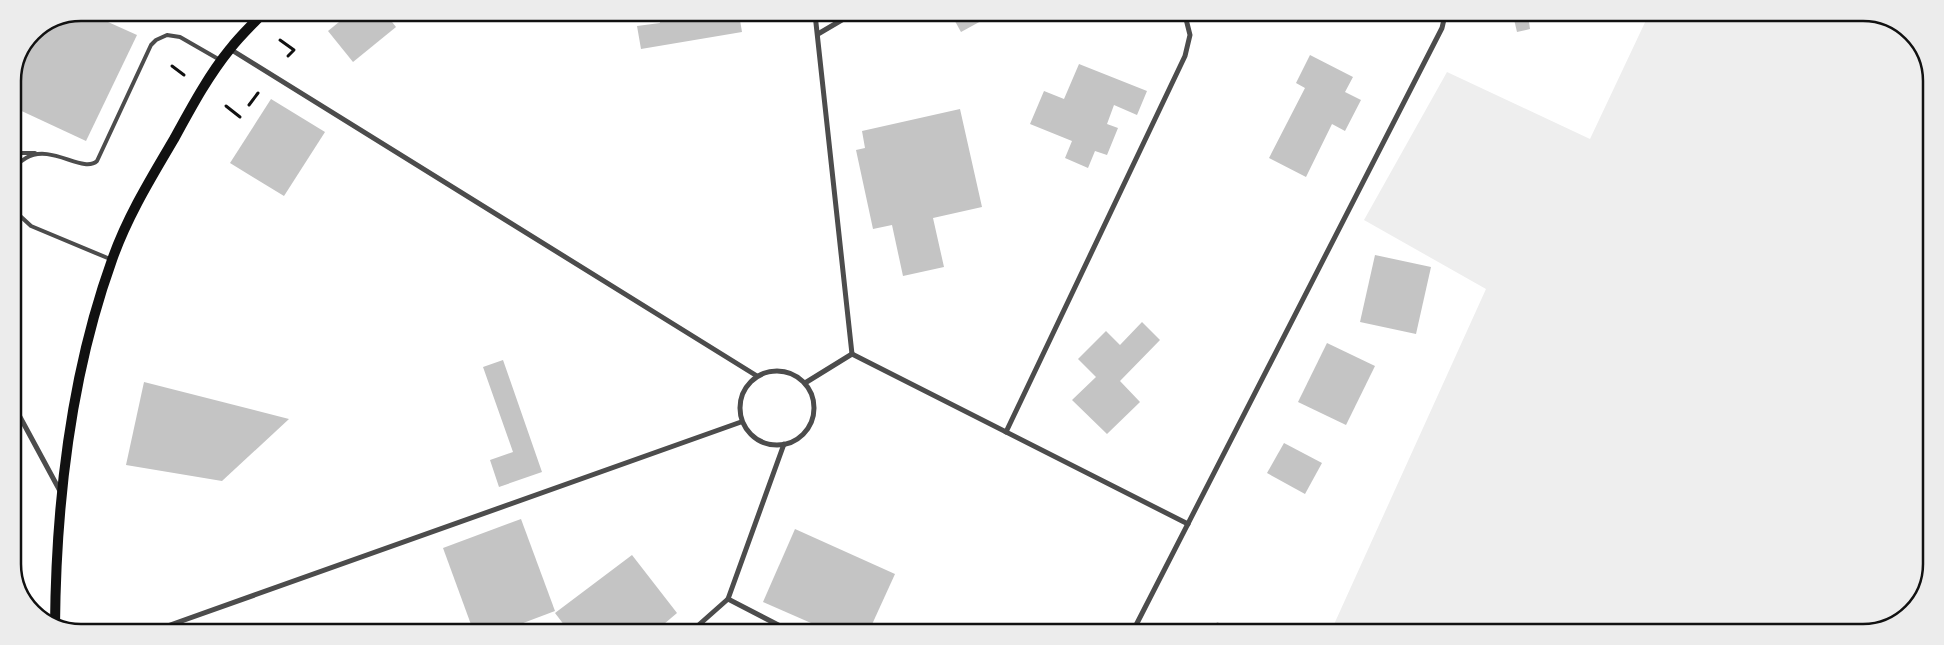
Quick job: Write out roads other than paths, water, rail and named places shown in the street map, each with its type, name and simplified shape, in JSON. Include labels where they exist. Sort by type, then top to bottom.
[{"type":"main road","points":[[55,618],[55,566],[62,495],[74,410],[94,316],[112,260],[134,209],[202,89],[230,49],[256,21]]},
{"type":"street","points":[[815,21],[852,354]]},
{"type":"street","points":[[818,34],[840,21]]},
{"type":"street","points":[[1006,432],[1185,56],[1190,35],[1186,21]]},
{"type":"street","points":[[1137,624],[1444,21]]},
{"type":"street","points":[[230,49],[757,376]]},
{"type":"street","points":[[852,354],[1188,524]]},
{"type":"street","points":[[805,383],[852,354]]},
{"type":"street","points":[[782,370],[794,375],[805,383],[812,394],[814,407],[812,420],[806,431],[796,440],[784,444],[771,445],[758,441],[748,433],[742,422],[739,409],[741,396],[747,384],[757,376],[769,371],[782,370]]},
{"type":"street","points":[[21,419],[62,495]]},
{"type":"street","points":[[173,624],[742,422]]},
{"type":"street","points":[[700,624],[728,600],[784,444]]},
{"type":"street","points":[[728,600],[776,624]]},
{"type":"lane","points":[[21,153],[49,154],[90,166],[94,164],[117,120],[151,45],[161,37],[173,35],[180,37],[221,61]]},
{"type":"lane","points":[[21,162],[38,153]]},
{"type":"lane","points":[[21,217],[30,226],[112,260]]}]
